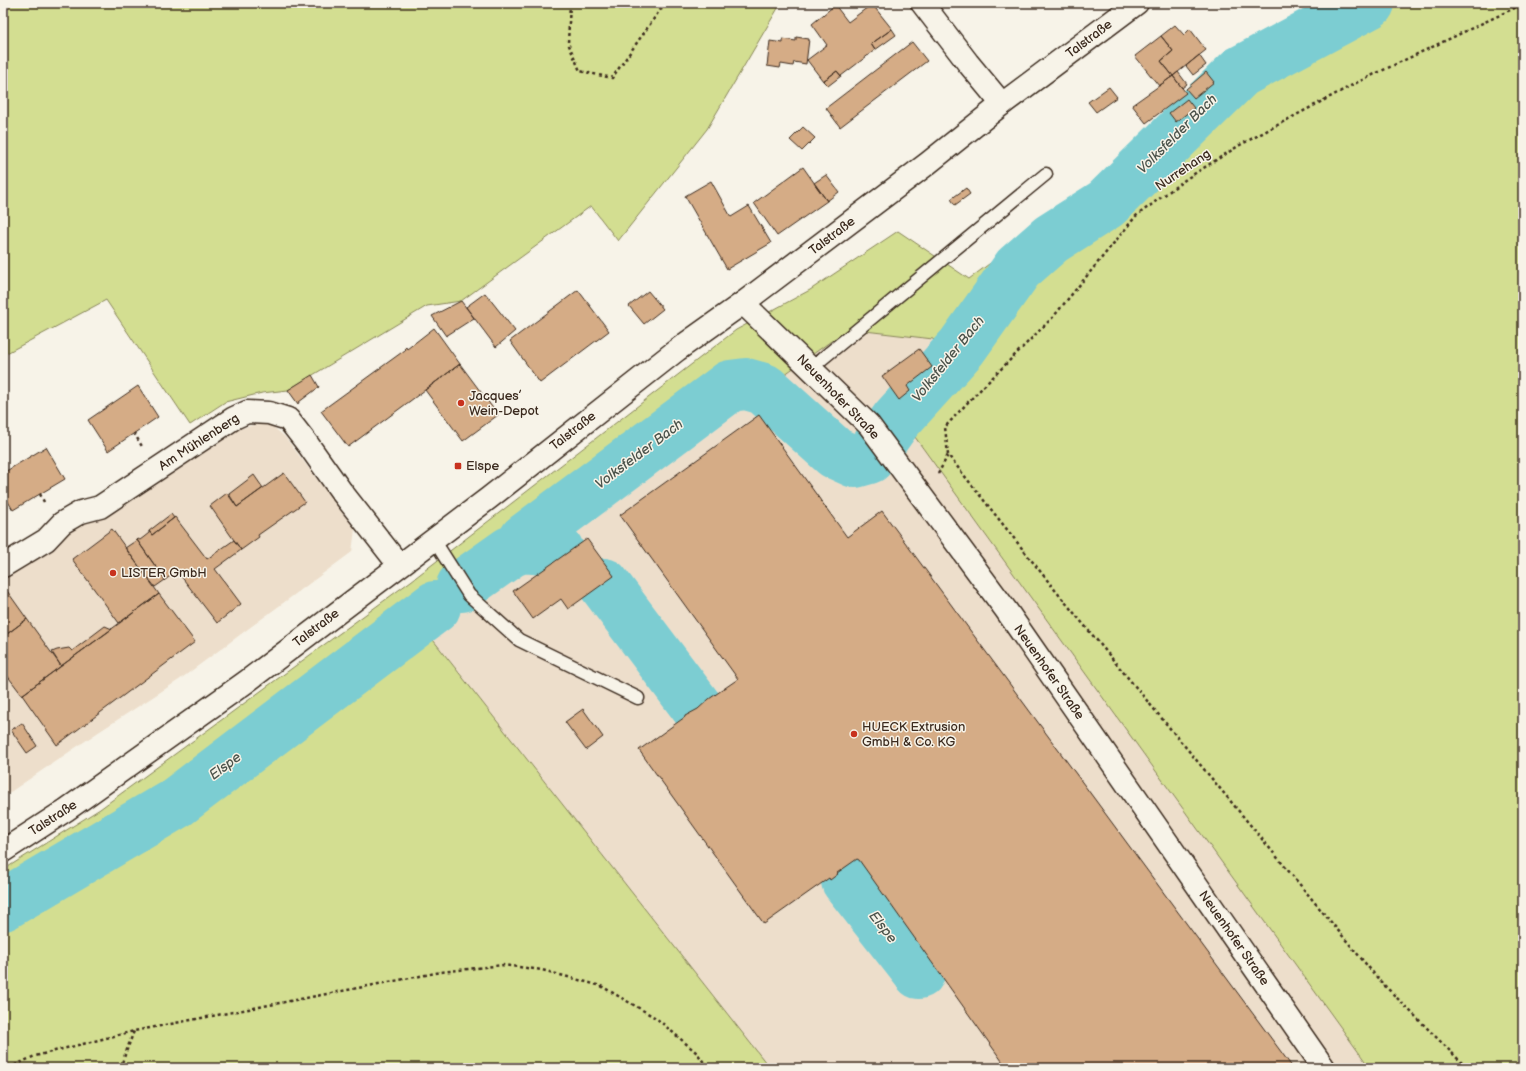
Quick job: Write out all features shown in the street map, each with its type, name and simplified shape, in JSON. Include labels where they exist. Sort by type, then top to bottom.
[{"type":"street","points":[[922,3],[1002,104]]},
{"type":"street","name":"Talstraße","points":[[3,851],[66,810],[246,682],[434,540],[677,350],[743,303],[927,164],[1002,104],[1137,3]]},
{"type":"street","name":"Neuenhofer Straße","points":[[743,303],[869,425],[905,472],[1006,610],[1324,1068]]},
{"type":"street","name":"Am Mühlenberg","points":[[3,566],[46,540],[62,523],[81,512],[106,503],[234,418],[248,412],[269,413],[288,419],[341,491],[399,565]]},
{"type":"lane","points":[[811,368],[1046,174]]},
{"type":"lane","points":[[434,540],[469,595],[519,640],[638,698]]},
{"type":"path","points":[[570,3],[568,43],[580,71],[612,78],[660,10],[673,3]]},
{"type":"path","name":"Nurrehang","points":[[948,455],[946,427],[970,400],[1054,316],[1136,216],[1186,179],[1240,145],[1358,82],[1523,4]]},
{"type":"path","name":"Am Mühlenberg","points":[[134,433],[147,454]]},
{"type":"path","points":[[924,499],[948,455],[1056,590],[1380,981],[1467,1068]]},
{"type":"path","points":[[8,1068],[35,1056],[134,1032],[441,972],[503,965],[542,970],[601,986],[656,1018],[698,1054],[708,1068]]},
{"type":"path","points":[[120,1068],[134,1032]]},
{"type":"shaded area","points":[[848,329],[933,339],[958,367],[907,426],[1370,1068],[770,1068],[426,631]]},
{"type":"shaded area","points":[[258,424],[272,426],[285,437],[355,529],[352,552],[179,680],[97,733],[3,797],[3,577],[54,548],[60,538],[86,520],[118,510],[238,429]]},
{"type":"green space","points":[[3,3],[781,3],[707,129],[618,241],[591,206],[461,301],[427,306],[288,390],[262,393],[225,402],[190,425],[106,300],[3,355]]},
{"type":"green space","points":[[1386,3],[1523,3],[1523,1068],[1370,1068],[907,426],[958,367],[933,339],[848,329],[426,631],[770,1068],[3,1068],[3,870],[100,809],[411,581],[736,330],[810,290],[898,231],[969,279],[997,258],[1029,228],[1074,200],[1108,190],[1147,156],[1246,76]]},
{"type":"building","points":[[872,4],[892,29],[871,44],[875,50],[841,76],[837,71],[823,81],[807,60],[827,45],[812,24],[835,5],[848,22]]},
{"type":"building","points":[[1175,25],[1184,35],[1190,29],[1206,50],[1173,76],[1161,61],[1173,51],[1161,36]]},
{"type":"building","points":[[892,29],[896,35],[875,50],[871,44]]},
{"type":"building","points":[[1161,36],[1173,51],[1161,61],[1173,76],[1159,86],[1135,56]]},
{"type":"building","points":[[796,37],[809,39],[806,64],[794,62],[793,66],[781,64],[780,68],[767,66],[770,41],[783,43],[783,39],[796,41]]},
{"type":"building","points":[[912,42],[927,61],[840,127],[826,108]]},
{"type":"building","points":[[1199,55],[1206,65],[1193,75],[1186,66]]},
{"type":"building","points":[[837,71],[841,76],[828,86],[823,81]]},
{"type":"building","points":[[1178,72],[1187,84],[1182,88],[1173,76]]},
{"type":"building","points":[[1206,72],[1214,82],[1194,98],[1186,89]]},
{"type":"building","points":[[1173,76],[1186,93],[1146,123],[1132,105]]},
{"type":"building","points":[[1109,87],[1117,97],[1096,112],[1088,102]]},
{"type":"building","points":[[1187,99],[1194,108],[1176,122],[1169,113]]},
{"type":"building","points":[[803,127],[815,138],[802,151],[790,140]]},
{"type":"building","points":[[803,167],[827,201],[777,236],[754,203]]},
{"type":"building","points":[[826,175],[839,192],[827,201],[814,183]]},
{"type":"building","points":[[711,181],[731,217],[749,206],[771,243],[727,269],[685,196]]},
{"type":"building","points":[[966,188],[970,194],[955,205],[951,199]]},
{"type":"building","points":[[578,290],[609,331],[540,383],[510,341]]},
{"type":"building","points":[[648,291],[663,309],[644,324],[629,306]]},
{"type":"building","points":[[485,293],[515,331],[496,347],[466,307]]},
{"type":"building","points":[[461,301],[474,318],[446,336],[432,316]]},
{"type":"building","points":[[434,328],[460,364],[348,447],[321,411],[405,350],[404,349],[406,347],[407,349]]},
{"type":"building","points":[[919,349],[932,367],[907,386],[910,391],[899,400],[882,376]]},
{"type":"building","name":"Jacques’ Wein-Depot","points":[[460,364],[498,415],[463,441],[425,390]]},
{"type":"building","points":[[312,375],[319,387],[298,404],[288,390]]},
{"type":"building","points":[[138,386],[158,417],[108,451],[88,420]]},
{"type":"building","name":"HUECK Extrusion GmbH & Co. KG","points":[[759,415],[847,537],[882,511],[1293,1068],[1007,1068],[857,859],[837,873],[838,874],[830,880],[829,878],[764,924],[639,750],[738,679],[620,515]]},
{"type":"building","points":[[46,447],[65,479],[13,510],[3,493],[3,473]]},
{"type":"building","points":[[284,473],[305,502],[258,535],[259,537],[241,550],[210,506],[227,493],[237,507]]},
{"type":"building","points":[[254,475],[263,488],[237,507],[229,494]]},
{"type":"building","points":[[171,514],[174,518],[152,535],[149,531]]},
{"type":"building","points":[[175,517],[207,559],[234,540],[241,550],[215,569],[241,604],[217,623],[177,571],[165,580],[137,540],[144,537],[149,533],[149,531],[152,535]]},
{"type":"building","name":"LISTER GmbH","points":[[112,529],[159,594],[119,623],[72,559]]},
{"type":"building","points":[[587,539],[614,576],[568,609],[561,599],[533,619],[513,591]]},
{"type":"building","points":[[137,540],[165,580],[155,587],[125,548]]},
{"type":"building","points":[[5,588],[27,619],[3,637],[3,589]]},
{"type":"building","points":[[159,594],[195,642],[57,745],[22,695]]},
{"type":"building","points":[[27,619],[61,666],[22,695],[3,670],[3,637]]},
{"type":"building","points":[[105,626],[112,629],[61,666],[52,652],[69,648],[72,651]]},
{"type":"building","points":[[583,709],[603,737],[586,750],[565,722]]},
{"type":"building","points":[[22,723],[37,746],[27,753],[11,730]]},
{"type":"waterway","name":"Volksfelder Bach","points":[[522,547],[525,539],[730,386],[746,384],[764,389],[835,453],[855,462],[869,458],[896,420],[962,347],[1018,268],[1051,239],[1106,204],[1240,72],[1369,3]]},
{"type":"waterway","name":"Elspe","points":[[462,586],[510,552],[522,547],[558,550]]},
{"type":"waterway","name":"Elspe","points":[[604,584],[698,709]]},
{"type":"waterway","name":"Elspe","points":[[3,905],[176,803],[435,607]]},
{"type":"waterway","name":"Elspe","points":[[847,881],[919,973]]},
{"type":"place","name":"Jacques’ Wein-Depot","points":[[461,403]]},
{"type":"place","name":"Elspe","points":[[458,466]]},
{"type":"place","name":"LISTER GmbH","points":[[113,573]]},
{"type":"place","name":"HUECK Extrusion GmbH & Co. KG","points":[[854,734]]}]
